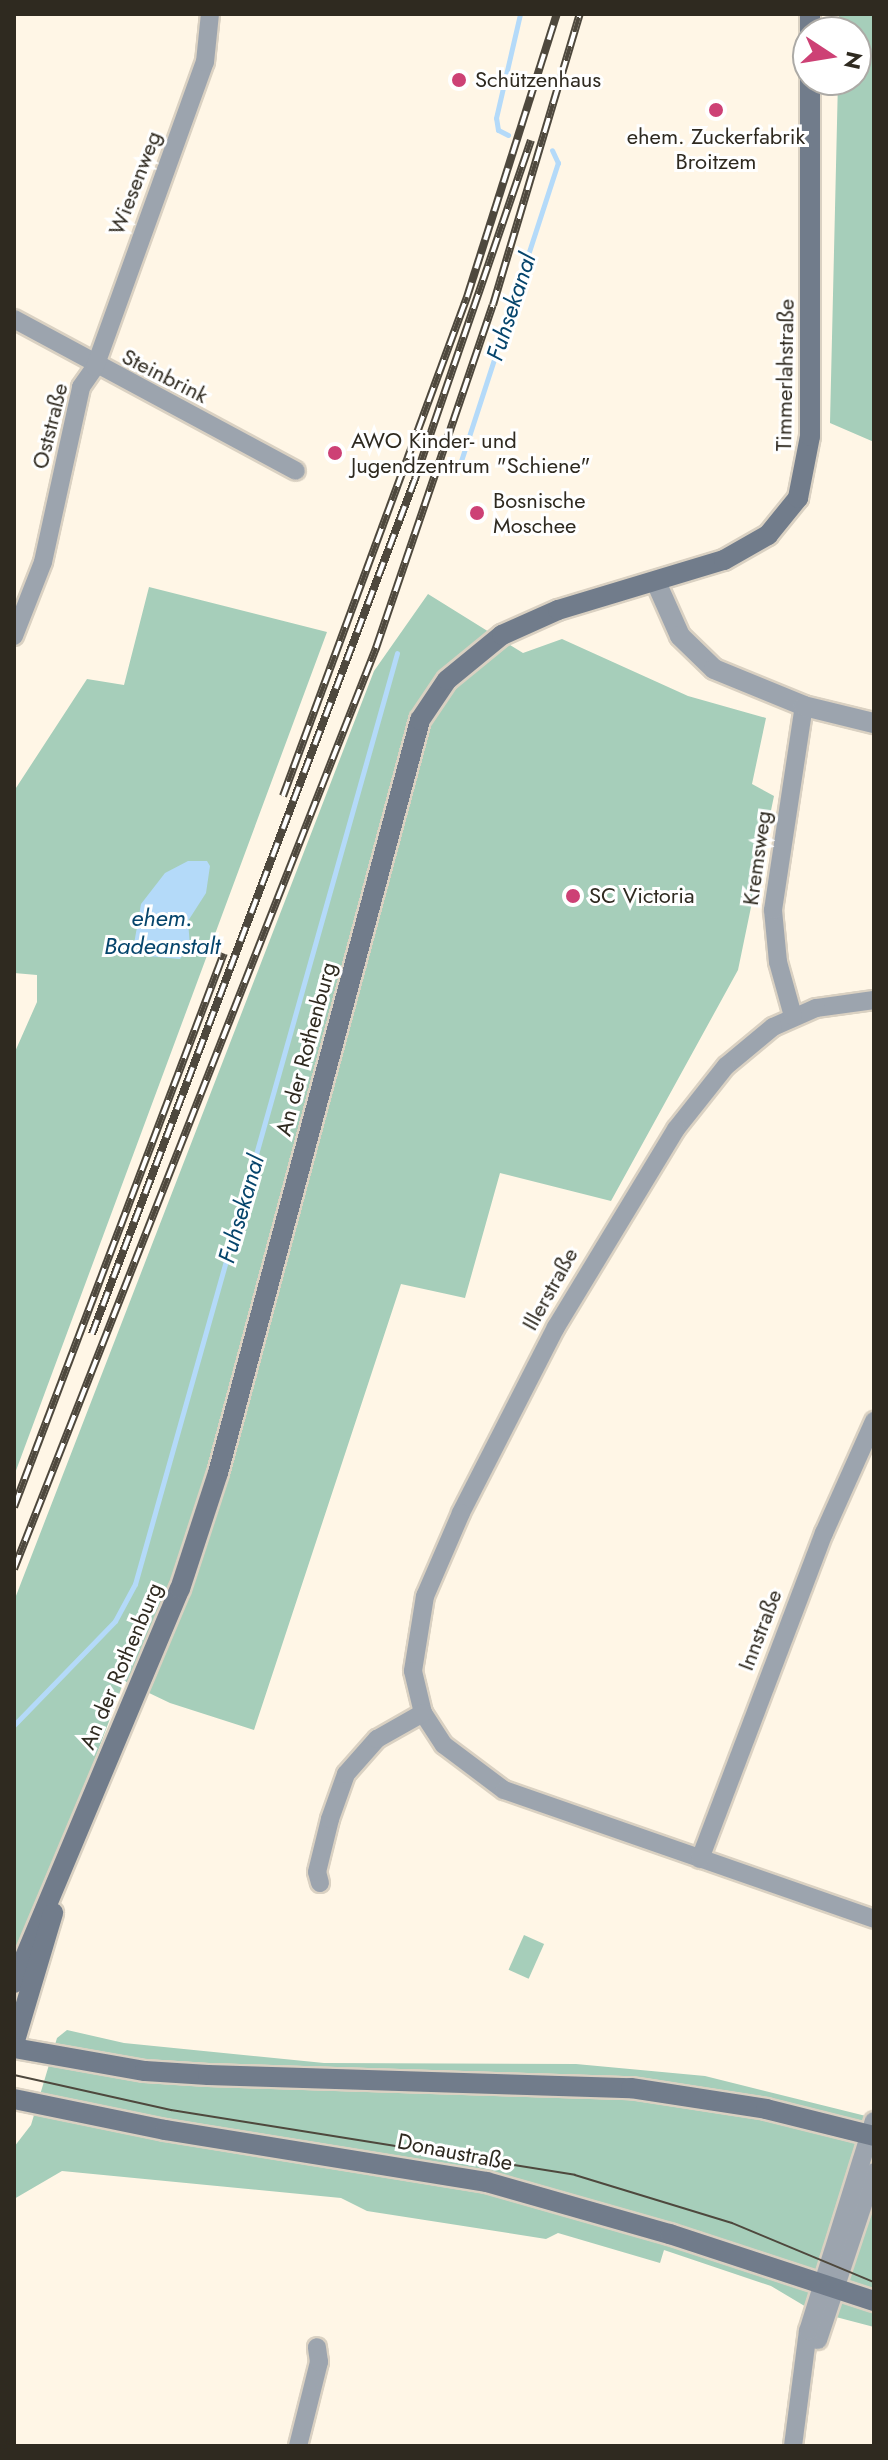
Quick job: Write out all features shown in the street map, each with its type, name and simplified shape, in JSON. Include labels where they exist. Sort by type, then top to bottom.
[{"type":"main road","name":"Timmerlahstraße","points":[[656,582],[724,560],[756,544],[790,512],[803,485],[810,436],[810,96]]},
{"type":"main road","name":"An der Rothenburg","points":[[14,1983],[180,1589],[218,1473],[420,720],[447,680],[502,635],[558,610],[656,582]]},
{"type":"main road","name":"An der Rothenburg","points":[[14,2046],[76,1837]]},
{"type":"main road","points":[[14,2046],[145,2071],[631,2088],[733,2102],[872,2131]]},
{"type":"main road","name":"Donaustraße","points":[[14,2099],[165,2130],[487,2182],[874,2301]]},
{"type":"street","name":"Wiesenweg","points":[[95,367],[205,62],[210,14]]},
{"type":"street","name":"Steinbrink","points":[[14,319],[95,367],[296,471]]},
{"type":"street","name":"Oststraße","points":[[14,636],[43,562],[81,387],[95,367]]},
{"type":"street","points":[[656,582],[675,628],[707,664],[744,684],[804,706],[874,723]]},
{"type":"street","name":"Kremsweg","points":[[793,1016],[778,962],[773,910],[804,706]]},
{"type":"street","name":"Illerstraße","points":[[874,1000],[845,1001],[793,1016],[750,1043],[692,1107],[598,1254],[514,1404],[425,1596],[413,1659],[423,1713],[454,1756],[504,1790],[874,1919]]},
{"type":"street","name":"Innstraße","points":[[700,1859],[806,1576],[874,1421]]},
{"type":"street","points":[[320,1883],[317,1872],[330,1819],[346,1774],[377,1739],[423,1713]]},
{"type":"street","points":[[793,2441],[798,2380],[872,2131]]},
{"type":"street","points":[[827,2286],[874,2172]]},
{"type":"street","points":[[298,2446],[319,2362],[317,2347]]},
{"type":"green space","points":[[874,14],[874,442],[830,423],[838,96],[872,96],[872,16],[839,16]]},
{"type":"green space","points":[[149,587],[327,632],[14,1476],[14,1054],[37,1002],[37,975],[14,973],[14,791],[87,679],[124,685]]},
{"type":"green space","points":[[428,594],[523,653],[562,639],[688,696],[766,718],[752,784],[774,796],[738,970],[611,1201],[500,1173],[465,1298],[401,1284],[254,1730],[170,1703],[124,1681],[14,1977],[14,1601],[374,671]]},
{"type":"green space","points":[[524,1935],[544,1944],[529,1979],[509,1970]]},
{"type":"green space","points":[[67,2030],[124,2043],[324,2063],[576,2064],[705,2076],[874,2118],[874,2327],[813,2311],[771,2286],[664,2250],[660,2263],[558,2233],[546,2239],[367,2211],[341,2198],[62,2171],[14,2199],[14,2147],[31,2125],[57,2038]]},
{"type":"water","name":"ehem. Badeanstalt","points":[[188,861],[207,861],[210,866],[206,893],[188,921],[190,946],[180,959],[147,956],[134,944],[141,904],[165,873]]},
{"type":"waterway","name":"Fuhsekanal","points":[[508,135],[498,130],[496,118],[520,14]]},
{"type":"waterway","name":"Fuhsekanal","points":[[460,464],[558,163],[552,150]]},
{"type":"waterway","name":"Fuhsekanal","points":[[14,1725],[115,1621],[135,1584],[397,653]]},
{"type":"tram line","points":[[14,2075],[171,2110],[575,2175],[732,2223],[874,2282]]},
{"type":"railway","points":[[283,796],[467,297],[557,14]]},
{"type":"railway","points":[[14,1569],[376,648],[493,305],[580,14]]},
{"type":"railway","points":[[92,1334],[415,479],[531,140]]},
{"type":"railway","points":[[14,1507],[224,953]]},
{"type":"place","name":"Schützenhaus","points":[[459,80]]},
{"type":"place","name":"ehem. Zuckerfabrik Broitzem","points":[[716,110]]},
{"type":"place","name":"AWO Kinder- und Jugendzentrum \"Schiene\"","points":[[335,453]]},
{"type":"place","name":"Bosnische Moschee","points":[[477,513]]},
{"type":"place","name":"SC Victoria","points":[[573,896]]}]
